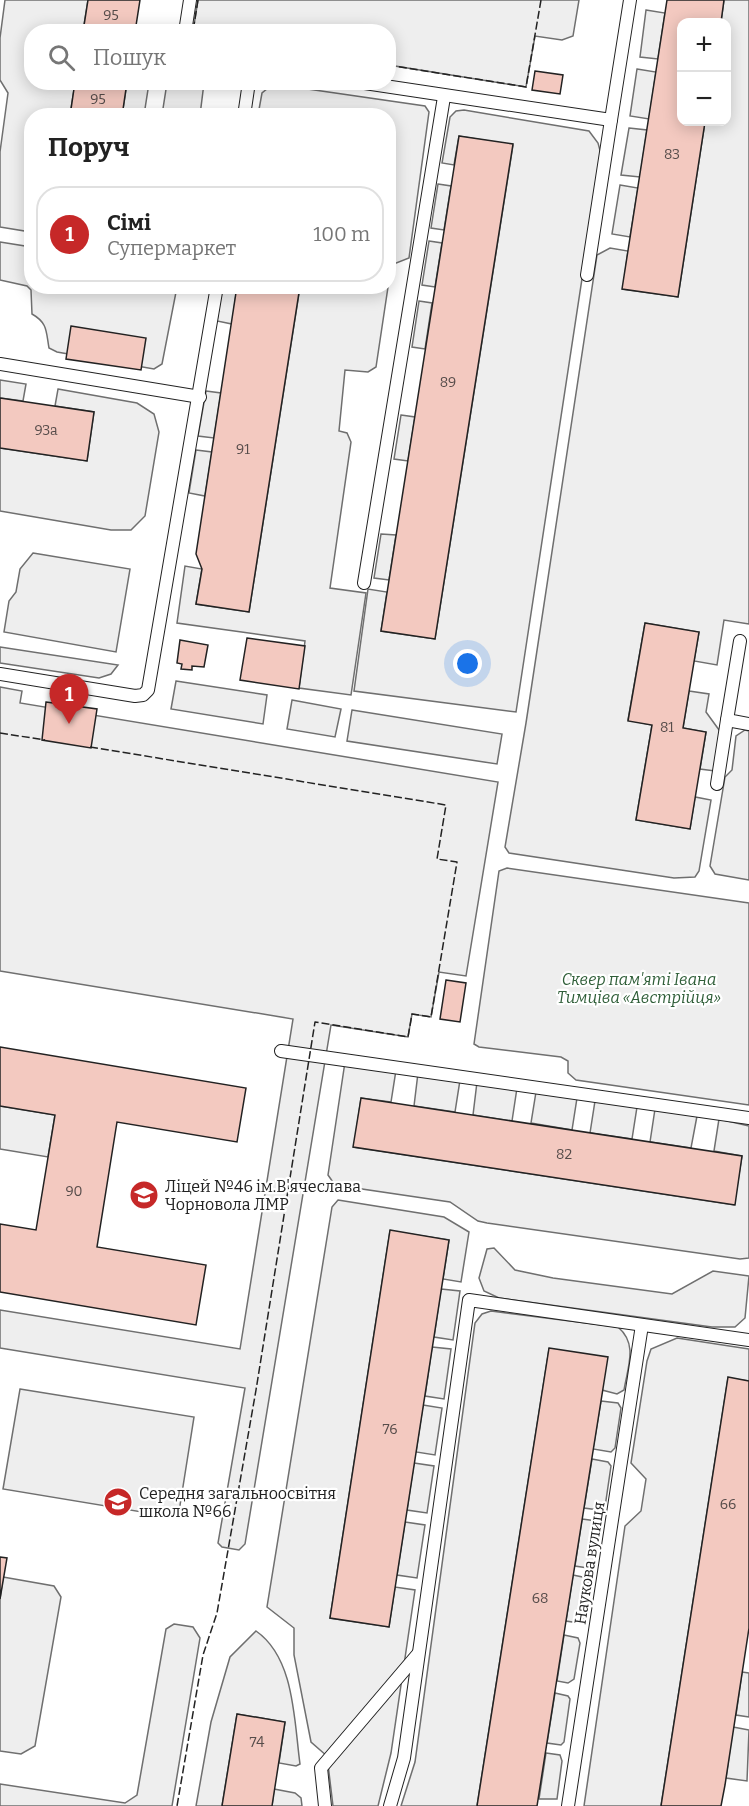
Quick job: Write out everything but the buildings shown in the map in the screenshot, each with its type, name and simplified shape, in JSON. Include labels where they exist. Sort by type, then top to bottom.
[{"type":"lane","points":[[186,24],[190,0]]},
{"type":"lane","points":[[587,275],[630,0]]},
{"type":"lane","points":[[396,89],[611,120]]},
{"type":"lane","points":[[245,108],[248,90]]},
{"type":"lane","points":[[363,583],[444,97]]},
{"type":"lane","points":[[0,675],[135,696],[143,696],[148,690],[200,397],[216,294]]},
{"type":"lane","points":[[0,364],[200,397]]},
{"type":"lane","points":[[717,784],[740,641]]},
{"type":"lane","points":[[727,720],[749,724]]},
{"type":"lane","points":[[281,1051],[749,1118]]},
{"type":"lane","points":[[390,1806],[404,1758],[469,1300],[749,1340]]},
{"type":"lane","name":"Наукова вулиця","points":[[568,1806],[642,1324]]},
{"type":"lane","points":[[325,1806],[321,1768],[419,1653]]},
{"type":"green space","points":[[5,0],[88,0],[84,24],[24,24],[24,90],[74,90],[71,108],[24,108],[24,231],[0,227],[0,152],[8,93],[0,80],[0,38]]},
{"type":"green space","points":[[198,0],[579,0],[573,36],[562,40],[535,36],[526,87],[396,66],[396,24],[194,24]]},
{"type":"green space","points":[[724,0],[749,0],[749,624],[724,620],[717,665],[694,661],[699,632],[645,623],[628,720],[652,725],[636,820],[690,829],[695,797],[711,800],[699,871],[695,877],[674,878],[509,853],[505,847],[597,255],[610,248],[628,251],[623,289],[678,297],[704,126],[731,126],[731,18],[722,18]]},
{"type":"green space","points":[[646,10],[665,13],[658,59],[640,57]]},
{"type":"green space","points":[[637,69],[656,72],[649,119],[630,116]]},
{"type":"green space","points":[[126,90],[148,90],[145,108],[123,108]]},
{"type":"green space","points":[[166,90],[203,90],[201,108],[163,108]]},
{"type":"green space","points":[[266,90],[314,90],[425,106],[429,112],[409,258],[396,263],[396,108],[259,108],[262,93]]},
{"type":"green space","points":[[464,110],[589,131],[598,143],[601,154],[516,712],[354,691],[368,589],[387,592],[381,631],[435,639],[513,145],[459,136],[454,165],[442,163],[450,117],[456,111]]},
{"type":"green space","points":[[629,128],[647,130],[640,177],[621,175]]},
{"type":"green space","points":[[438,184],[451,186],[444,230],[431,228]]},
{"type":"green space","points":[[620,185],[638,188],[630,237],[612,234]]},
{"type":"green space","points":[[429,241],[442,243],[435,287],[422,285]]},
{"type":"green space","points":[[0,242],[24,246],[24,285],[0,280]]},
{"type":"green space","points":[[31,294],[176,294],[162,364],[154,369],[57,352],[49,348],[44,324],[32,314]]},
{"type":"green space","points":[[221,294],[236,294],[232,324],[217,321]]},
{"type":"green space","points":[[299,294],[387,294],[376,367],[368,372],[345,370],[339,431],[347,433],[351,442],[330,588],[366,593],[351,695],[299,688],[305,641],[177,623],[185,566],[202,569],[196,604],[249,612]]},
{"type":"green space","points":[[419,301],[432,303],[425,349],[412,347]]},
{"type":"green space","points":[[0,380],[26,384],[23,401],[0,398]]},
{"type":"green space","points":[[58,389],[137,403],[154,414],[159,432],[145,516],[131,530],[111,530],[0,511],[0,448],[87,461],[94,412],[55,406]]},
{"type":"green space","points":[[206,391],[221,393],[214,438],[198,436]]},
{"type":"green space","points":[[401,415],[415,417],[408,461],[394,459]]},
{"type":"green space","points":[[196,450],[212,452],[205,496],[189,493]]},
{"type":"green space","points":[[381,534],[396,535],[389,580],[374,578]]},
{"type":"green space","points":[[33,553],[130,569],[116,652],[4,632],[9,601],[16,592],[20,569]]},
{"type":"green space","points":[[0,647],[118,665],[111,674],[99,678],[0,663]]},
{"type":"green space","points":[[176,681],[267,695],[263,724],[171,709]]},
{"type":"green space","points":[[0,687],[22,691],[20,703],[498,782],[466,976],[439,972],[431,1017],[412,1014],[408,1037],[331,1025],[245,1544],[239,1550],[222,1547],[218,1543],[245,1388],[0,1348],[0,1310],[240,1349],[293,1019],[0,971]]},
{"type":"green space","points":[[689,691],[709,694],[706,712],[722,734],[715,771],[700,769],[706,732],[683,728]]},
{"type":"green space","points":[[292,700],[341,709],[335,737],[287,729]]},
{"type":"green space","points":[[352,710],[502,734],[497,764],[347,741]]},
{"type":"green space","points":[[745,730],[749,731],[749,880],[715,874],[710,866],[725,777],[732,770],[736,736]]},
{"type":"green space","name":"Сквер пам'яті Івана Тимціва «Австрійця»","points":[[507,868],[749,903],[749,1105],[576,1080],[568,1073],[568,1061],[561,1057],[479,1047],[474,1044],[499,871]]},
{"type":"green space","points":[[345,1062],[396,1070],[391,1102],[361,1098],[354,1147],[734,1205],[742,1156],[714,1151],[719,1119],[749,1126],[749,1258],[740,1259],[487,1223],[478,1221],[450,1202],[335,1185],[328,1175]]},
{"type":"green space","points":[[418,1073],[460,1080],[455,1112],[414,1106]]},
{"type":"green space","points":[[477,1082],[517,1088],[512,1121],[473,1115]]},
{"type":"green space","points":[[536,1092],[577,1098],[572,1130],[531,1123]]},
{"type":"green space","points":[[595,1101],[637,1107],[632,1139],[590,1133]]},
{"type":"green space","points":[[0,1106],[55,1115],[48,1157],[0,1149]]},
{"type":"green space","points":[[655,1109],[697,1116],[691,1148],[650,1142]]},
{"type":"green space","points":[[338,1200],[444,1217],[469,1232],[461,1282],[443,1279],[449,1240],[390,1231],[330,1618],[389,1627],[395,1587],[415,1590],[391,1753],[378,1806],[333,1806],[327,1756],[311,1742],[294,1655],[294,1628],[267,1607],[332,1207]]},
{"type":"green space","points":[[494,1248],[515,1270],[553,1278],[672,1294],[713,1271],[749,1276],[745,1318],[735,1327],[712,1327],[499,1298],[484,1291],[479,1278],[487,1249]]},
{"type":"green space","points":[[441,1289],[460,1291],[453,1340],[434,1337]]},
{"type":"green space","points":[[491,1311],[618,1327],[628,1341],[629,1364],[624,1390],[617,1394],[602,1390],[549,1349],[477,1806],[401,1806],[415,1762],[475,1323],[482,1314]]},
{"type":"green space","points":[[677,1338],[749,1349],[749,1381],[728,1378],[661,1806],[584,1806],[625,1526],[641,1511],[646,1479],[631,1463],[647,1361],[651,1349]]},
{"type":"green space","points":[[432,1347],[451,1349],[444,1399],[425,1396]]},
{"type":"green space","points":[[20,1389],[194,1417],[178,1518],[3,1489]]},
{"type":"green space","points":[[601,1401],[618,1403],[621,1408],[615,1448],[611,1452],[593,1449]]},
{"type":"green space","points":[[423,1405],[442,1408],[435,1455],[416,1452]]},
{"type":"green space","points":[[592,1459],[608,1462],[611,1466],[605,1507],[599,1510],[584,1508]]},
{"type":"green space","points":[[414,1463],[434,1466],[427,1513],[407,1510]]},
{"type":"green space","points":[[582,1519],[597,1521],[600,1525],[594,1564],[588,1568],[575,1566]]},
{"type":"green space","points":[[405,1522],[425,1525],[417,1578],[397,1575]]},
{"type":"green space","points":[[573,1575],[587,1578],[589,1585],[584,1620],[579,1623],[566,1621]]},
{"type":"green space","points":[[3,1577],[54,1586],[61,1597],[35,1746],[21,1754],[0,1751],[0,1599]]},
{"type":"green space","points":[[174,1624],[193,1627],[200,1638],[172,1806],[0,1806],[0,1784],[125,1803],[137,1795],[166,1629]]},
{"type":"green space","points":[[256,1631],[269,1643],[285,1674],[294,1710],[300,1764],[296,1766],[279,1763],[285,1722],[237,1714],[222,1806],[196,1806],[211,1722],[230,1657]]},
{"type":"green space","points":[[564,1635],[578,1638],[580,1643],[574,1679],[568,1683],[557,1681]]},
{"type":"green space","points":[[742,1672],[749,1673],[749,1717],[736,1715]]},
{"type":"green space","points":[[555,1693],[568,1696],[570,1699],[564,1742],[561,1745],[547,1743]]},
{"type":"green space","points":[[733,1727],[749,1730],[747,1781],[726,1778]]},
{"type":"green space","points":[[546,1753],[560,1755],[562,1761],[557,1799],[539,1799]]},
{"type":"green space","points":[[274,1789],[295,1793],[301,1798],[302,1806],[272,1806]]},
{"type":"fence","points":[[194,24],[198,0]]},
{"type":"fence","points":[[396,66],[526,87],[541,0]]},
{"type":"fence","points":[[0,733],[45,740]]},
{"type":"fence","points":[[90,747],[446,805],[437,859],[457,862],[431,1017],[412,1014],[408,1037],[315,1022],[256,1390],[217,1613],[203,1655],[177,1806]]},
{"type":"place","name":"Сімі","points":[[69,724]]},
{"type":"place","name":"Ліцей №46 ім.В'ячеслава Чорновола ЛМР","points":[[144,1195]]},
{"type":"place","name":"Середня загальноосвітня школа №66","points":[[118,1502]]}]
